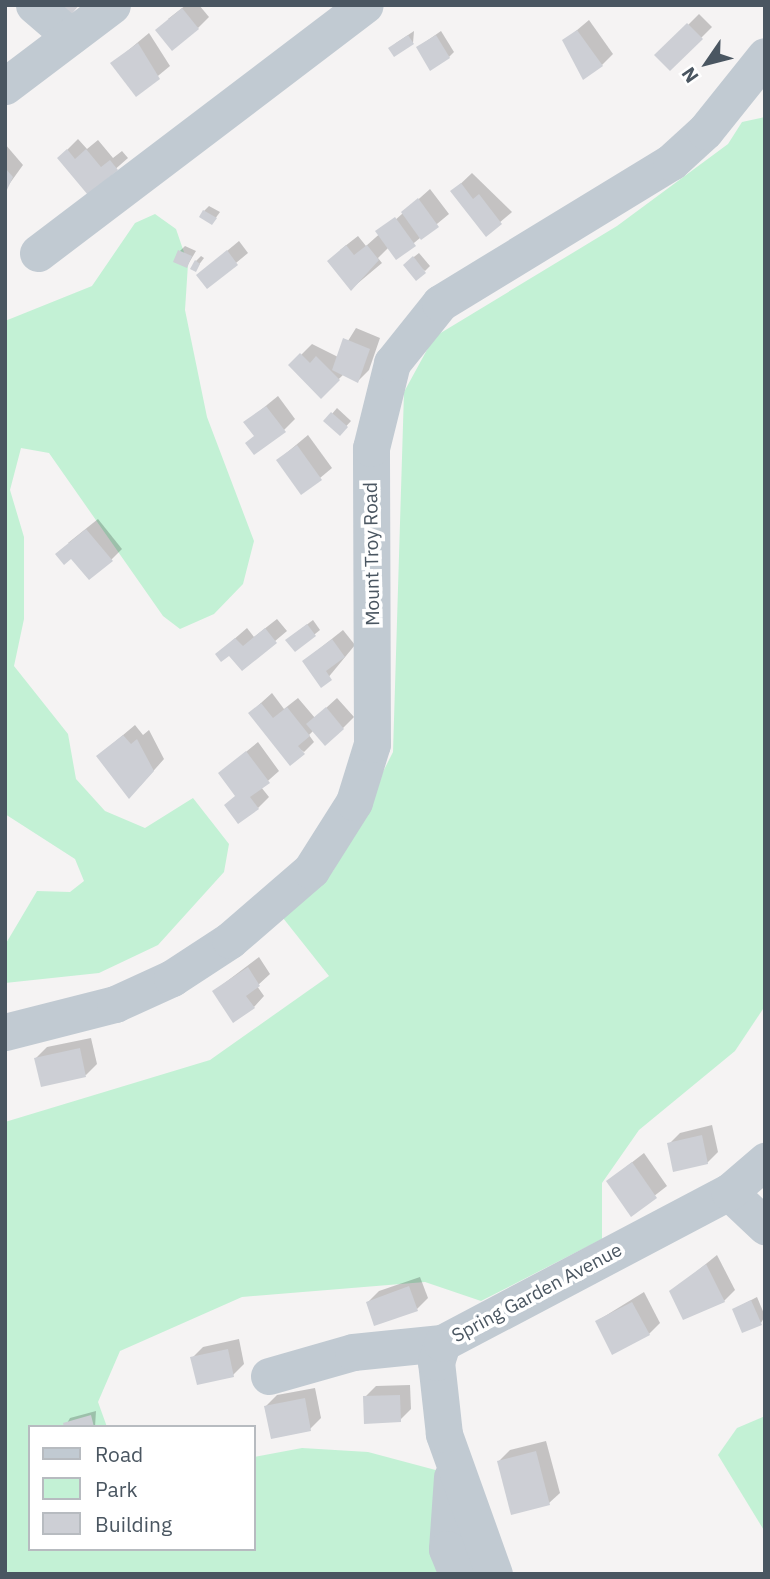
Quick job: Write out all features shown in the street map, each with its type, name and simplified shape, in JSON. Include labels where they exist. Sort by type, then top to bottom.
[{"type":"street","points":[[34,5],[70,36]]},
{"type":"street","points":[[5,86],[112,5]]},
{"type":"street","points":[[38,253],[365,5]]},
{"type":"street","name":"Mount Troy Road","points":[[5,1032],[115,1004],[172,978],[230,940],[311,870],[354,802],[372,744],[371,448],[392,363],[440,303],[671,162],[705,131],[765,57]]},
{"type":"street","name":"Spring Garden Avenue","points":[[494,1574],[453,1466],[436,1362],[442,1343],[729,1192],[765,1161]]},
{"type":"street","points":[[729,1192],[765,1226]]},
{"type":"street","points":[[269,1376],[353,1352],[442,1343]]},
{"type":"street","points":[[453,1466],[447,1549],[457,1574]]},
{"type":"green space","points":[[765,117],[765,1006],[735,1051],[639,1130],[602,1183],[602,1239],[481,1301],[425,1282],[242,1297],[120,1351],[98,1402],[106,1425],[28,1425],[28,1551],[256,1551],[256,1457],[302,1448],[368,1452],[443,1472],[443,1574],[5,1574],[5,1122],[210,1060],[329,976],[283,918],[333,871],[393,752],[404,392],[434,337],[617,226],[728,144],[742,122]]},
{"type":"green space","points":[[155,214],[176,229],[188,264],[185,310],[207,417],[254,541],[243,584],[214,614],[180,629],[163,616],[49,453],[21,448],[10,490],[24,537],[24,619],[14,666],[68,734],[76,779],[105,811],[145,828],[193,798],[229,844],[224,872],[158,945],[99,973],[5,983],[5,945],[37,891],[70,892],[84,881],[75,859],[5,814],[5,321],[92,286],[135,223]]},
{"type":"green space","points":[[765,1416],[765,1532],[718,1455],[737,1428]]},
{"type":"building","points":[[59,5],[79,5],[71,15]]},
{"type":"building","points":[[182,8],[199,29],[172,51],[155,30]]},
{"type":"building","points":[[687,23],[703,39],[670,71],[654,55]]},
{"type":"building","points":[[577,30],[603,66],[583,80],[562,40]]},
{"type":"building","points":[[408,35],[414,44],[394,57],[388,48]]},
{"type":"building","points":[[436,35],[450,58],[430,71],[416,47]]},
{"type":"building","points":[[138,43],[160,79],[136,97],[110,63]]},
{"type":"building","points":[[67,149],[75,159],[86,149],[101,167],[110,160],[118,170],[88,195],[57,158]]},
{"type":"building","points":[[5,168],[13,177],[5,194]]},
{"type":"building","points":[[461,183],[473,199],[479,194],[502,224],[486,237],[450,191]]},
{"type":"building","points":[[418,198],[439,227],[421,240],[401,212]]},
{"type":"building","points":[[203,210],[217,218],[212,225],[199,217]]},
{"type":"building","points":[[395,217],[416,246],[396,260],[375,231]]},
{"type":"building","points":[[346,245],[354,255],[367,245],[379,260],[351,291],[327,261]]},
{"type":"building","points":[[178,250],[192,256],[187,268],[173,262]]},
{"type":"building","points":[[227,250],[238,265],[207,289],[196,275]]},
{"type":"building","points":[[413,256],[426,273],[416,281],[403,265]]},
{"type":"building","points":[[195,260],[200,264],[196,272],[190,269]]},
{"type":"building","points":[[343,338],[370,349],[358,383],[332,370]]},
{"type":"building","points":[[300,353],[310,363],[316,356],[340,380],[321,399],[288,365]]},
{"type":"building","points":[[266,406],[286,432],[254,455],[245,443],[254,436],[243,422]]},
{"type":"building","points":[[331,412],[348,427],[340,436],[323,421]]},
{"type":"building","points":[[297,445],[322,480],[301,495],[276,460]]},
{"type":"building","points":[[86,529],[113,561],[89,580],[71,559],[64,565],[55,554]]},
{"type":"building","points":[[307,624],[316,636],[295,652],[285,640]]},
{"type":"building","points":[[265,628],[277,643],[242,671],[229,656],[221,662],[215,654],[235,638],[243,646]]},
{"type":"building","points":[[332,639],[345,657],[326,671],[332,680],[321,688],[302,661]]},
{"type":"building","points":[[261,703],[273,718],[287,707],[310,736],[298,746],[305,754],[290,766],[248,713]]},
{"type":"building","points":[[326,707],[344,729],[325,746],[306,724]]},
{"type":"building","points":[[123,735],[131,744],[137,739],[154,771],[129,799],[96,756]]},
{"type":"building","points":[[246,751],[270,783],[250,797],[259,809],[238,824],[224,805],[235,796],[218,773]]},
{"type":"building","points":[[248,967],[260,986],[246,996],[255,1008],[233,1023],[212,991]]},
{"type":"building","points":[[80,1048],[86,1077],[41,1087],[34,1058]]},
{"type":"building","points":[[702,1135],[708,1164],[673,1172],[667,1143]]},
{"type":"building","points":[[632,1162],[657,1198],[631,1217],[606,1181]]},
{"type":"building","points":[[706,1264],[725,1302],[683,1320],[669,1291]]},
{"type":"building","points":[[409,1286],[418,1311],[374,1326],[366,1302]]},
{"type":"building","points":[[751,1300],[762,1325],[742,1333],[732,1309]]},
{"type":"building","points":[[632,1302],[650,1335],[612,1355],[595,1321]]},
{"type":"building","points":[[228,1349],[234,1377],[197,1385],[190,1357]]},
{"type":"building","points":[[400,1395],[401,1422],[364,1424],[363,1396]]},
{"type":"building","points":[[305,1398],[311,1431],[271,1439],[264,1406]]},
{"type":"building","points":[[91,1415],[94,1425],[64,1425]]},
{"type":"building","points":[[536,1451],[550,1505],[511,1515],[497,1461]]}]
